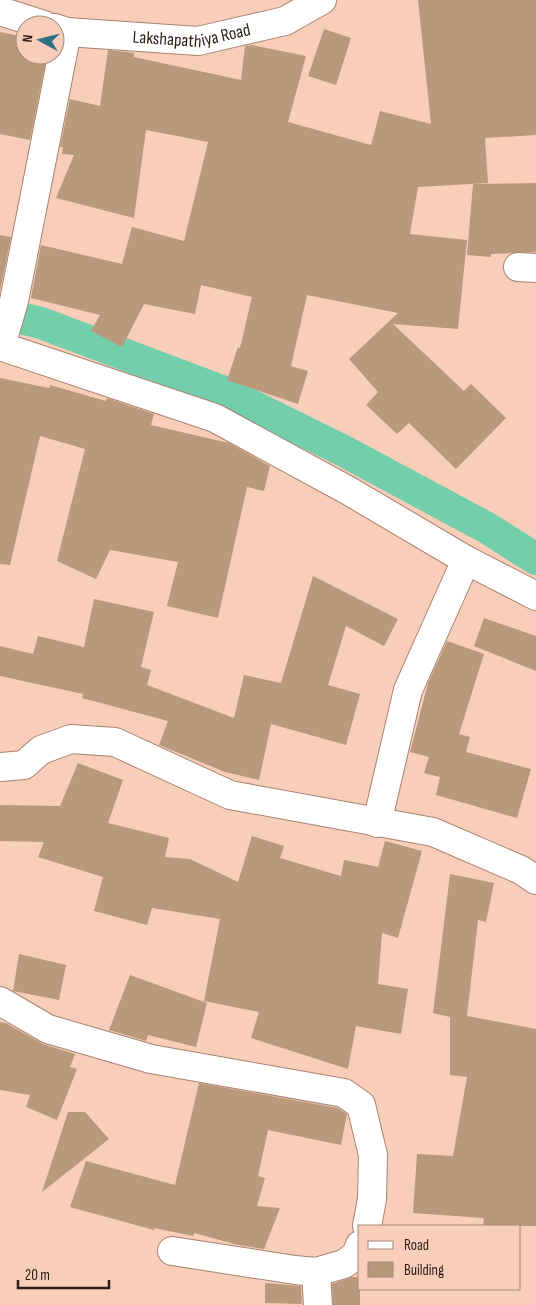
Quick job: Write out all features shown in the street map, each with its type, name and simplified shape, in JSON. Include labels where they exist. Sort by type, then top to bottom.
[{"type":"street","name":"Lakshapathiya Road","points":[[65,29],[198,41],[283,10],[322,0]]},
{"type":"street","name":"Lakshapathiya Road","points":[[0,11],[15,16]]},
{"type":"street","points":[[49,65],[14,301],[0,346],[215,418],[349,491],[466,560],[536,596]]},
{"type":"street","points":[[377,823],[408,690],[466,560]]},
{"type":"street","points":[[0,767],[24,765],[41,750],[71,740],[115,742],[230,795],[433,832],[521,870],[536,880]]},
{"type":"street","points":[[0,1001],[48,1029],[151,1059],[344,1094],[361,1105],[373,1155],[372,1199],[367,1225]]},
{"type":"street","points":[[172,1251],[316,1272],[344,1264],[356,1255],[358,1250]]},
{"type":"street","points":[[316,1272],[318,1305]]},
{"type":"building","points":[[418,0],[536,0],[536,135],[485,138],[488,183],[418,187],[410,234],[467,240],[458,329],[393,324],[464,391],[471,384],[506,418],[456,469],[409,423],[397,434],[366,405],[378,392],[349,359],[398,313],[307,295],[291,366],[308,371],[298,404],[227,380],[238,347],[240,348],[252,297],[201,285],[195,314],[144,304],[122,347],[91,331],[100,315],[31,298],[41,245],[122,264],[132,227],[184,241],[208,142],[146,130],[134,218],[56,198],[74,155],[62,154],[63,147],[60,147],[70,99],[100,106],[108,50],[134,53],[134,57],[241,80],[245,46],[252,45],[306,56],[288,122],[371,145],[380,111],[431,124]]},
{"type":"building","points":[[324,29],[351,38],[336,85],[308,76]]},
{"type":"building","points":[[0,32],[15,35],[15,65],[45,65],[30,140],[0,134]]},
{"type":"building","points":[[536,183],[536,252],[491,254],[491,257],[467,255],[473,184]]},
{"type":"building","points":[[0,235],[11,237],[0,291]]},
{"type":"building","points":[[0,378],[49,388],[50,385],[106,401],[107,398],[154,414],[151,425],[229,443],[270,466],[264,491],[247,487],[218,618],[167,606],[178,562],[110,550],[96,579],[57,561],[85,449],[40,436],[10,565],[0,564]]},
{"type":"building","points":[[313,576],[398,619],[384,646],[346,626],[328,685],[360,694],[346,745],[271,724],[259,780],[225,772],[159,745],[168,721],[82,698],[83,694],[0,676],[0,646],[33,654],[38,636],[84,647],[94,599],[154,612],[141,667],[151,670],[147,685],[234,718],[244,675],[281,683]]},
{"type":"building","points":[[484,618],[536,636],[536,671],[474,646]]},
{"type":"building","points":[[447,641],[484,654],[459,734],[470,737],[466,752],[531,769],[517,818],[436,795],[440,777],[424,773],[429,757],[410,752],[428,683]]},
{"type":"building","points":[[78,763],[123,780],[108,823],[169,838],[165,857],[190,859],[238,882],[252,836],[284,846],[280,858],[341,876],[344,860],[378,867],[385,841],[422,851],[398,938],[382,933],[378,984],[408,989],[401,1034],[356,1026],[348,1069],[251,1038],[259,1012],[204,1001],[220,919],[152,908],[147,925],[94,911],[103,877],[38,857],[44,842],[0,841],[0,805],[60,806]]},
{"type":"building","points":[[450,874],[494,883],[486,922],[478,920],[467,1016],[536,1029],[536,1226],[483,1225],[484,1218],[413,1213],[417,1154],[453,1156],[467,1077],[450,1075],[450,1017],[433,1013]]},
{"type":"building","points":[[19,954],[66,965],[59,1000],[13,991]]},
{"type":"building","points":[[130,975],[207,1003],[196,1047],[148,1035],[146,1041],[109,1030]]},
{"type":"building","points":[[0,1022],[6,1023],[43,1044],[75,1054],[70,1067],[77,1069],[57,1120],[26,1107],[30,1095],[0,1090]]},
{"type":"building","points":[[199,1083],[338,1108],[347,1114],[341,1145],[268,1130],[258,1176],[265,1178],[257,1206],[280,1208],[264,1249],[238,1245],[194,1233],[193,1236],[154,1228],[154,1230],[70,1207],[86,1161],[175,1185]]},
{"type":"building","points":[[68,1112],[85,1112],[109,1139],[42,1192]]},
{"type":"building","points":[[352,1277],[358,1277],[360,1305],[333,1305],[332,1284]]},
{"type":"building","points":[[265,1283],[301,1286],[302,1304],[265,1303]]},
{"type":"waterway","points":[[0,313],[41,323],[224,392],[342,450],[487,528],[536,559]]}]
